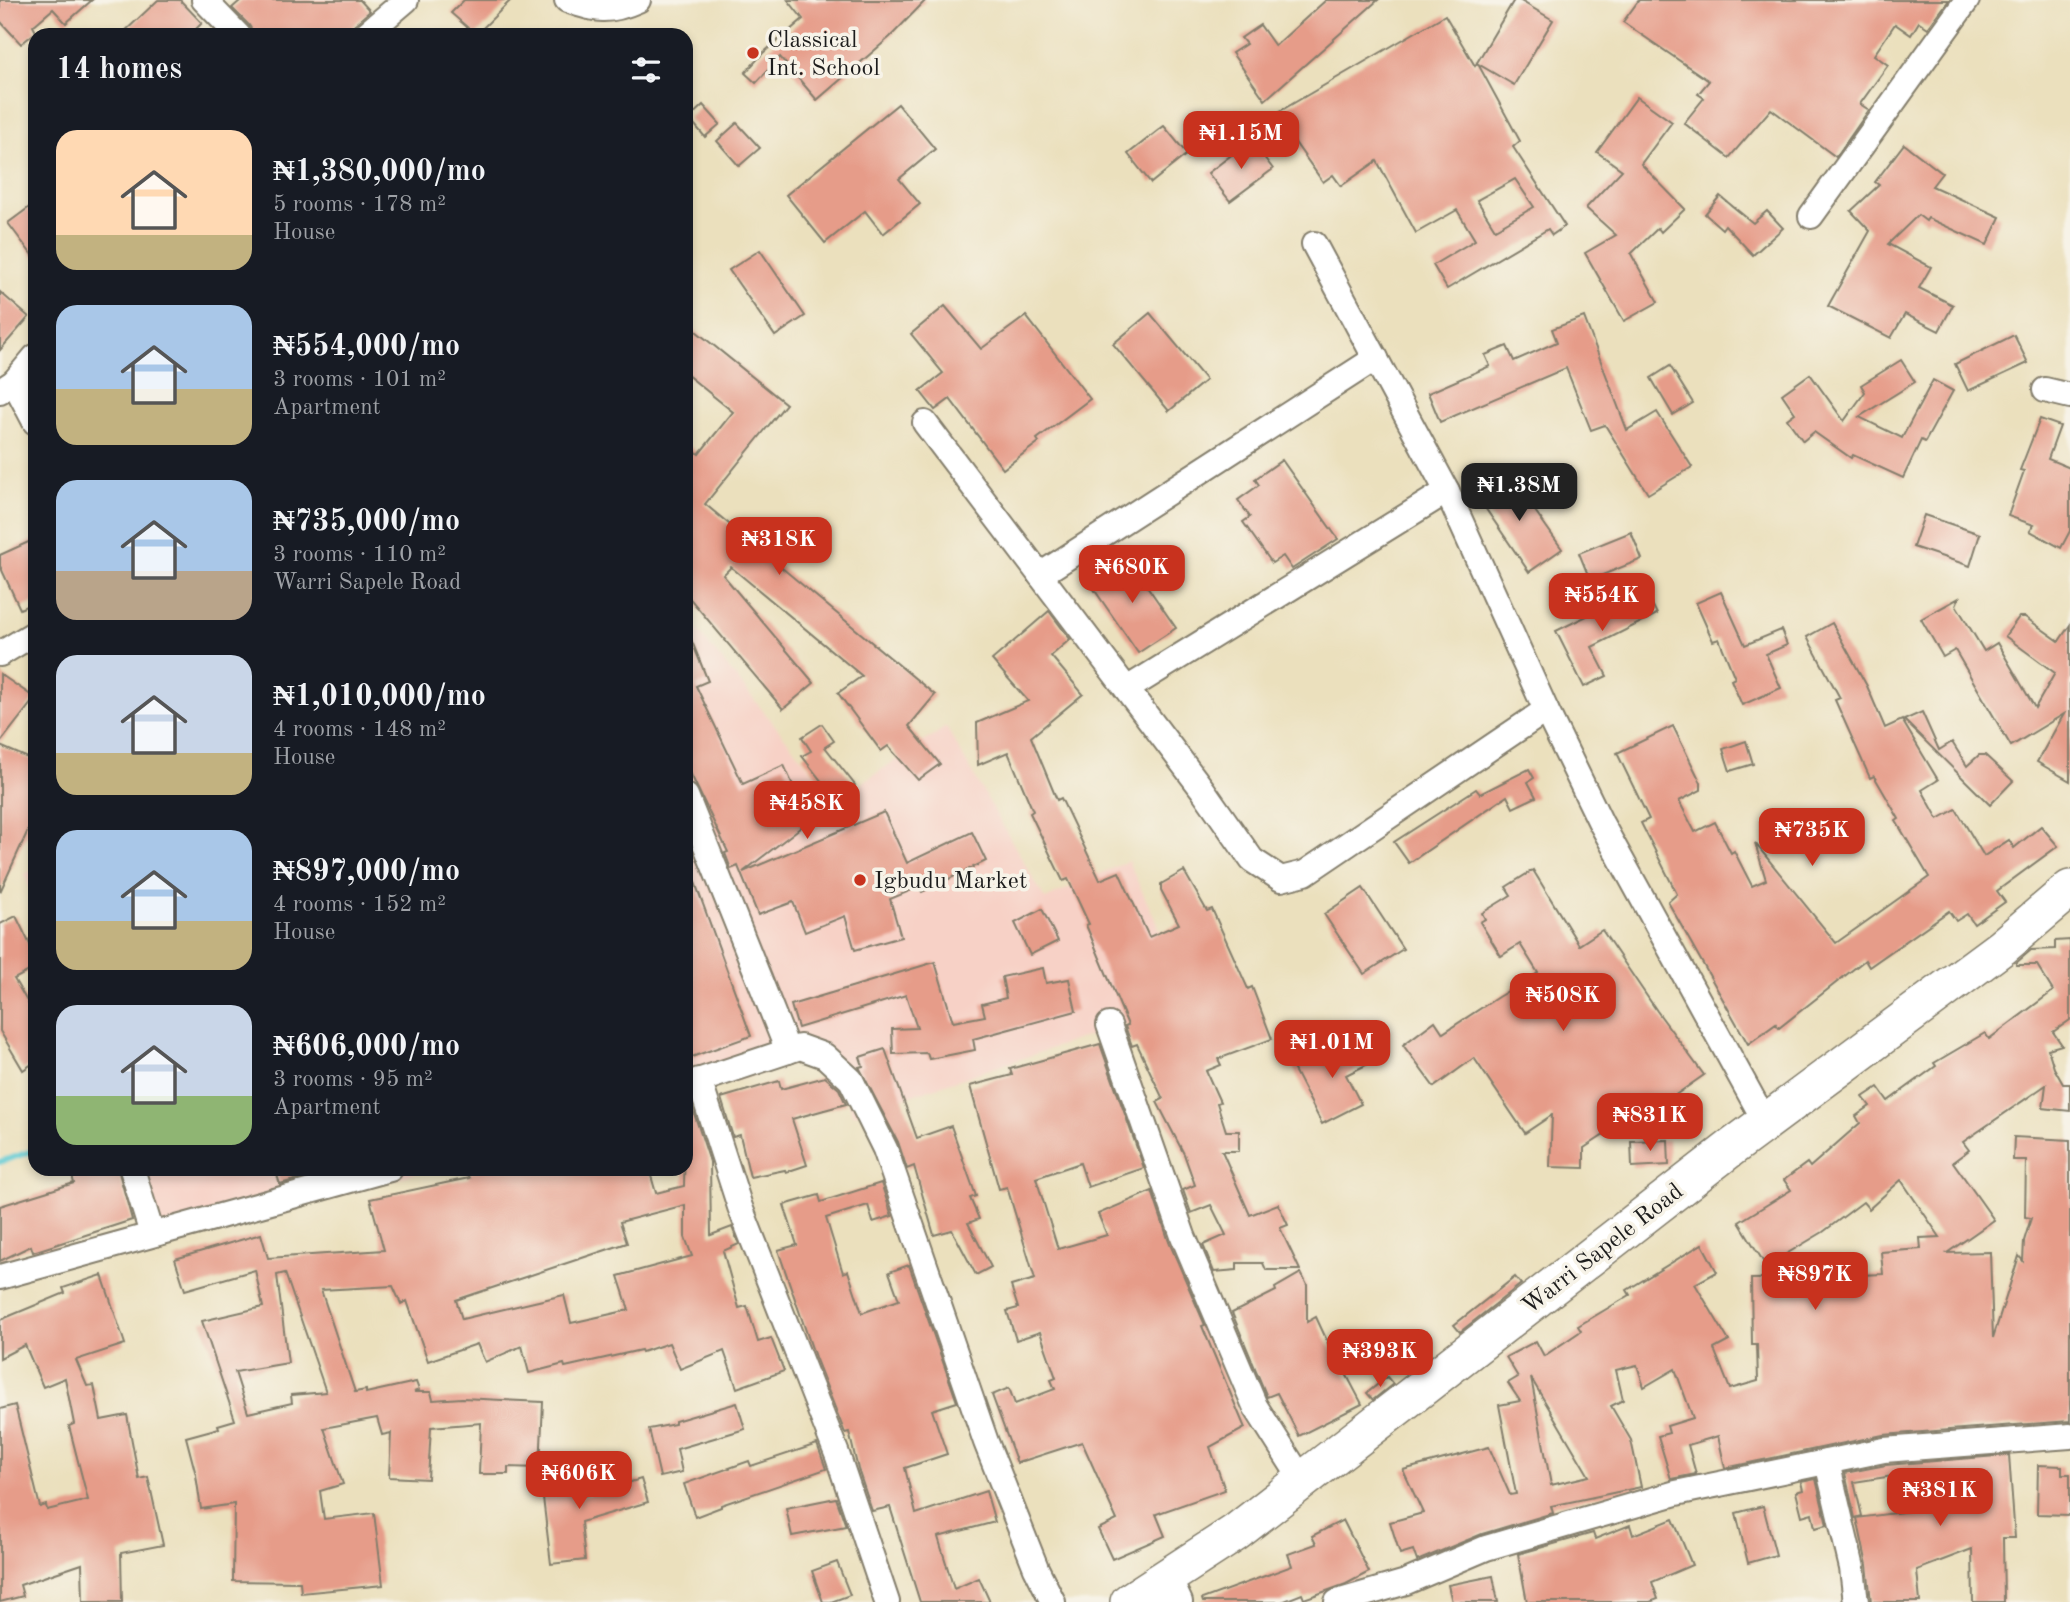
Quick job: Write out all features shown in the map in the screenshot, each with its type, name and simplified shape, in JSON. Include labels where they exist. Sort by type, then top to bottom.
[{"type":"highway","name":"Warri Sapele Road","points":[[1129,1602],[1174,1590],[1234,1533],[1302,1479],[1766,1122],[2002,947],[2070,889]]},
{"type":"street","points":[[204,0],[231,28]]},
{"type":"street","points":[[373,28],[406,0]]},
{"type":"street","points":[[568,0],[592,9],[614,10],[638,0]]},
{"type":"street","points":[[1811,216],[1967,0]]},
{"type":"street","points":[[1314,244],[1447,491],[1546,710],[1601,823],[1766,1122]]},
{"type":"street","points":[[1040,575],[1376,359]]},
{"type":"street","points":[[28,364],[7,387],[28,413]]},
{"type":"street","points":[[2045,390],[2070,396]]},
{"type":"street","points":[[925,423],[1203,790],[1252,860],[1281,879],[1305,873],[1546,710]]},
{"type":"street","points":[[1127,689],[1447,491]]},
{"type":"street","points":[[0,654],[28,637]]},
{"type":"street","points":[[693,814],[788,1051]]},
{"type":"street","points":[[1109,1025],[1183,1236],[1255,1406],[1302,1479]]},
{"type":"street","points":[[693,1082],[800,1047],[825,1056],[851,1080],[885,1149],[986,1442],[1036,1568],[1053,1602]]},
{"type":"street","points":[[693,1085],[836,1454],[887,1602]]},
{"type":"street","points":[[134,1176],[152,1234]]},
{"type":"street","points":[[0,1277],[364,1176]]},
{"type":"street","points":[[1337,1602],[1406,1582],[1486,1548],[1676,1493],[1884,1450],[2070,1436]]},
{"type":"street","points":[[1827,1462],[1852,1568],[1856,1602]]},
{"type":"shaded area","name":"Igbudu Market","points":[[697,630],[836,800],[946,727],[1045,899],[1128,861],[1193,1001],[853,1115],[839,1073],[803,1061],[693,1093],[693,633]]},
{"type":"shaded area","points":[[122,1176],[406,1176],[146,1251]]},
{"type":"building","points":[[0,0],[92,0],[66,23],[53,9],[33,26],[34,28],[28,28],[28,38],[21,44],[0,21]]},
{"type":"building","points":[[158,0],[180,0],[202,23],[197,28],[128,28]]},
{"type":"building","points":[[241,0],[360,0],[370,11],[353,28],[251,28],[232,8]]},
{"type":"building","points":[[464,0],[511,0],[483,28],[468,28],[451,13]]},
{"type":"building","points":[[788,0],[926,0],[890,37],[817,100],[780,57],[756,83],[745,73],[763,53],[803,19]]},
{"type":"building","points":[[1326,0],[1378,0],[1265,100],[1232,53],[1246,44],[1241,38],[1260,25],[1275,46]]},
{"type":"building","points":[[1514,0],[1519,0],[1553,20],[1514,85],[1478,64],[1520,141],[1513,147],[1565,226],[1552,235],[1548,229],[1447,289],[1433,265],[1475,240],[1457,210],[1416,233],[1377,161],[1341,186],[1333,175],[1323,182],[1275,114],[1445,15],[1475,66]],"holes":[[[1515,179],[1534,207],[1495,229],[1477,200]]]},
{"type":"building","points":[[1639,0],[1949,0],[1928,28],[1919,22],[1911,35],[1895,24],[1874,55],[1888,65],[1860,104],[1869,110],[1836,157],[1771,109],[1729,158],[1684,123],[1704,98],[1698,94],[1709,81],[1623,22]]},
{"type":"building","points":[[1637,97],[1672,122],[1641,164],[1685,209],[1661,232],[1658,228],[1631,254],[1658,302],[1624,321],[1585,253],[1616,235],[1586,208],[1622,170],[1597,152]]},
{"type":"building","points":[[898,104],[935,149],[899,179],[920,204],[883,234],[865,211],[825,243],[786,195]]},
{"type":"building","points":[[703,105],[720,124],[705,137],[693,123],[693,114]]},
{"type":"building","points":[[737,123],[760,148],[739,166],[717,141]]},
{"type":"building","points":[[1164,126],[1187,154],[1151,183],[1128,154]]},
{"type":"building","points":[[1251,140],[1273,169],[1230,201],[1208,173]]},
{"type":"building","points":[[1904,144],[1942,173],[1932,186],[2000,217],[1987,245],[1928,218],[1926,221],[1918,215],[1888,244],[1931,267],[1919,288],[1953,305],[1939,331],[1905,314],[1891,338],[1828,306],[1870,231],[1851,211],[1879,185],[1875,182]]},
{"type":"building","points":[[1720,196],[1753,223],[1767,211],[1783,228],[1753,255],[1725,225],[1722,229],[1705,214]]},
{"type":"building","points":[[28,208],[28,250],[8,223]]},
{"type":"building","points":[[760,250],[805,316],[775,336],[729,270]]},
{"type":"building","points":[[0,292],[28,318],[0,350]]},
{"type":"building","points":[[945,306],[981,349],[1026,316],[1090,399],[1003,469],[950,399],[935,410],[920,391],[943,373],[911,334]]},
{"type":"building","points":[[1150,313],[1206,380],[1169,411],[1113,344]]},
{"type":"building","points":[[1584,317],[1627,430],[1657,412],[1692,467],[1648,494],[1605,425],[1591,430],[1566,368],[1440,422],[1428,393],[1490,366],[1485,355],[1507,346],[1514,361],[1557,342],[1552,329]]},
{"type":"building","points":[[693,329],[786,404],[705,504],[935,695],[909,726],[940,764],[918,780],[888,746],[881,751],[838,693],[862,676],[731,567],[723,575],[814,683],[783,709],[693,602],[693,449],[699,454],[733,412],[693,380]]},
{"type":"building","points":[[2014,335],[2028,363],[1968,391],[1955,364]]},
{"type":"building","points":[[1901,360],[1915,382],[1859,417],[1902,438],[1933,380],[1953,391],[1925,442],[1921,440],[1903,478],[1853,455],[1851,458],[1814,432],[1803,441],[1787,419],[1795,413],[1782,394],[1810,374],[1844,421],[1865,392],[1861,385]]},
{"type":"building","points":[[1670,366],[1693,403],[1673,415],[1651,378]]},
{"type":"building","points":[[2040,419],[2060,426],[2048,459],[2070,468],[2070,531],[2061,548],[2030,531],[2034,525],[2008,516],[2024,471],[2020,470]]},
{"type":"building","points":[[1282,460],[1338,539],[1292,569],[1283,556],[1272,563],[1243,522],[1250,517],[1238,500],[1259,485],[1255,479]]},
{"type":"building","points":[[1509,474],[1562,549],[1529,572],[1477,496]]},
{"type":"building","points":[[1924,515],[1980,534],[1970,566],[1913,547]]},
{"type":"building","points":[[1631,532],[1642,559],[1590,580],[1579,553]]},
{"type":"building","points":[[28,542],[28,605],[20,609],[0,566],[0,555]]},
{"type":"building","points":[[1127,557],[1176,628],[1138,653],[1089,582]]},
{"type":"building","points":[[1644,588],[1657,614],[1592,647],[1607,676],[1584,687],[1556,631]]},
{"type":"building","points":[[1721,592],[1745,645],[1781,630],[1787,645],[1766,654],[1781,688],[1742,705],[1731,680],[1735,678],[1719,639],[1713,641],[1696,603]]},
{"type":"building","points":[[1959,598],[1956,605],[1984,651],[1997,643],[2035,708],[2055,673],[2005,636],[2019,617],[2025,617],[2059,641],[2070,625],[2070,781],[2037,762],[2064,714],[2011,746],[1955,650],[1943,657],[1921,619]]},
{"type":"building","points":[[1049,611],[1070,639],[1051,656],[1083,694],[1031,737],[1057,800],[1061,798],[1100,880],[1119,872],[1149,937],[1179,924],[1161,890],[1161,884],[1184,871],[1207,911],[1212,909],[1248,989],[1252,987],[1272,1039],[1218,1059],[1221,1065],[1206,1071],[1220,1102],[1217,1103],[1226,1131],[1239,1131],[1239,1151],[1222,1151],[1250,1215],[1278,1204],[1288,1225],[1280,1228],[1300,1270],[1266,1270],[1263,1263],[1237,1263],[1237,1270],[1214,1272],[1203,1245],[1226,1235],[1211,1205],[1191,1213],[1183,1190],[1195,1185],[1184,1154],[1157,1102],[1163,1099],[1137,1044],[1132,1046],[1125,1026],[1128,1025],[1086,925],[1089,924],[1068,879],[1063,881],[1030,813],[1033,811],[1008,752],[978,765],[977,723],[1028,701],[992,660]]},
{"type":"building","points":[[1832,623],[1867,686],[1885,728],[1902,720],[1938,780],[1922,790],[1938,819],[1956,809],[1984,856],[2009,840],[2014,848],[2041,826],[2058,846],[1997,891],[2005,902],[1974,924],[1967,914],[1956,921],[1949,911],[1869,967],[1865,960],[1779,1028],[1776,1024],[1748,1044],[1668,902],[1677,894],[1641,823],[1649,819],[1617,753],[1673,726],[1701,783],[1701,790],[1679,801],[1695,832],[1715,822],[1752,886],[1766,880],[1755,843],[1836,943],[1929,877],[1896,821],[1899,819],[1874,776],[1870,778],[1835,700],[1840,698],[1807,637]]},
{"type":"building","points":[[693,644],[708,681],[696,686],[743,784],[784,765],[809,821],[743,872],[884,812],[907,863],[972,832],[986,861],[922,892],[919,887],[890,899],[901,937],[855,950],[845,916],[805,932],[793,902],[758,915],[738,866],[731,869],[725,853],[728,852],[693,779]]},
{"type":"building","points":[[0,674],[28,693],[28,707],[0,743]]},
{"type":"building","points":[[1922,712],[1939,750],[1952,742],[1967,766],[1979,755],[1985,755],[2013,781],[1990,805],[1904,720]]},
{"type":"building","points":[[822,724],[834,741],[825,747],[855,785],[836,800],[802,756],[811,751],[802,737]]},
{"type":"building","points":[[1746,741],[1753,764],[1730,771],[1723,749]]},
{"type":"building","points":[[0,746],[28,758],[28,830],[0,892]]},
{"type":"building","points":[[1529,769],[1534,778],[1528,782],[1536,797],[1513,808],[1507,796],[1409,863],[1394,842],[1476,789],[1480,794]]},
{"type":"building","points":[[1533,870],[1579,945],[1602,930],[1704,1075],[1631,1126],[1630,1118],[1584,1148],[1584,1168],[1550,1167],[1552,1115],[1525,1133],[1474,1058],[1434,1087],[1403,1045],[1435,1021],[1443,1033],[1538,973],[1520,944],[1501,956],[1480,922],[1485,919],[1482,913],[1511,895],[1506,887]]},
{"type":"building","points":[[693,877],[751,1036],[693,1057]]},
{"type":"building","points":[[1363,888],[1403,949],[1364,974],[1324,914]]},
{"type":"building","points":[[1042,909],[1058,941],[1030,955],[1015,923]]},
{"type":"building","points":[[16,916],[28,941],[28,972],[14,979],[28,1003],[28,1067],[23,1070],[0,1031],[0,924]]},
{"type":"building","points":[[2070,940],[2070,1020],[2053,1032],[2062,1045],[2048,1049],[2063,1084],[2070,1084],[2070,1111],[2043,1108],[2046,1085],[1963,1142],[1969,1150],[1953,1162],[1994,1220],[1947,1253],[1990,1252],[1993,1338],[2019,1256],[2023,1261],[2024,1241],[2031,1218],[2025,1217],[2026,1160],[2013,1160],[2014,1137],[2070,1140],[2070,1421],[1883,1435],[1725,1468],[1718,1436],[1688,1445],[1696,1474],[1671,1479],[1658,1436],[1669,1433],[1667,1426],[1693,1418],[1675,1369],[1644,1387],[1637,1365],[1616,1370],[1623,1400],[1611,1406],[1631,1440],[1641,1487],[1551,1506],[1553,1513],[1482,1534],[1417,1561],[1413,1550],[1400,1554],[1390,1522],[1423,1513],[1403,1470],[1489,1447],[1510,1495],[1516,1494],[1499,1405],[1520,1401],[1508,1383],[1518,1377],[1506,1357],[1536,1341],[1544,1356],[1581,1331],[1578,1326],[1630,1295],[1627,1290],[1702,1244],[1717,1272],[1695,1284],[1729,1341],[1714,1349],[1730,1389],[1758,1381],[1757,1345],[1752,1345],[1751,1279],[1794,1278],[1794,1291],[1836,1291],[1836,1276],[1883,1274],[1881,1252],[1921,1249],[1920,1238],[1940,1237],[1901,1180],[1869,1209],[1863,1202],[1823,1232],[1766,1266],[1739,1222],[1791,1190],[1784,1180],[1807,1163],[1810,1167],[1860,1123],[1856,1116],[1870,1106],[1863,1097],[1878,1087],[1888,1101],[1936,1066],[1934,1063],[1985,1033],[1989,1039],[2053,991],[2037,965],[2016,963],[2031,950],[2055,949],[2055,941]],"holes":[[[1531,1378],[1589,1476],[1551,1485]]]},
{"type":"building","points":[[935,962],[953,1022],[985,1016],[982,1004],[1006,998],[1002,977],[1043,968],[1046,983],[1069,979],[1076,1011],[973,1039],[975,1050],[929,1059],[927,1053],[893,1054],[892,1029],[917,1028],[906,995],[798,1028],[791,1005]]},
{"type":"building","points":[[1354,1037],[1368,1064],[1346,1075],[1361,1104],[1322,1124],[1293,1068]]},
{"type":"building","points":[[1100,1044],[1144,1168],[1088,1187],[1080,1163],[1036,1178],[1058,1249],[1107,1235],[1098,1214],[1152,1191],[1169,1242],[1245,1428],[1210,1447],[1225,1490],[1156,1514],[1165,1536],[1112,1559],[1098,1529],[1117,1520],[1082,1442],[1017,1463],[992,1395],[1009,1388],[1015,1404],[1055,1389],[1051,1380],[1056,1378],[1040,1332],[1016,1340],[1007,1311],[1018,1308],[1011,1286],[1035,1279],[1007,1187],[999,1189],[970,1086],[1012,1075],[1010,1069]]},
{"type":"building","points":[[885,1049],[917,1138],[951,1126],[976,1196],[970,1198],[979,1219],[968,1223],[991,1267],[976,1275],[952,1230],[934,1235],[914,1166],[907,1169],[898,1142],[859,1067],[863,1066],[860,1057]]},
{"type":"building","points":[[825,1077],[839,1089],[846,1104],[792,1119],[807,1165],[786,1172],[785,1170],[750,1177],[740,1135],[733,1137],[721,1098],[779,1081],[781,1089]]},
{"type":"building","points":[[693,1110],[710,1162],[711,1235],[732,1227],[739,1244],[723,1251],[739,1308],[747,1306],[758,1342],[771,1338],[784,1371],[737,1388],[724,1351],[680,1369],[669,1343],[642,1352],[641,1350],[565,1367],[564,1364],[529,1373],[522,1346],[485,1362],[477,1344],[428,1361],[407,1301],[401,1304],[393,1286],[321,1290],[355,1392],[366,1390],[366,1393],[416,1382],[419,1390],[414,1392],[431,1392],[433,1400],[462,1398],[543,1402],[540,1468],[508,1467],[508,1474],[479,1474],[481,1423],[431,1427],[428,1479],[389,1477],[391,1433],[382,1435],[377,1418],[324,1428],[343,1484],[320,1491],[324,1519],[374,1513],[383,1585],[301,1593],[300,1582],[233,1581],[234,1504],[201,1509],[186,1437],[219,1428],[218,1425],[235,1420],[202,1321],[263,1307],[255,1270],[185,1290],[175,1259],[261,1234],[268,1258],[384,1250],[370,1199],[469,1178],[468,1176],[651,1176],[656,1193],[684,1186],[684,1176],[693,1176]],"holes":[[[685,1205],[685,1237],[692,1256],[618,1276],[629,1310],[571,1323],[564,1295],[462,1319],[456,1300],[627,1243],[620,1222]],[[285,1273],[326,1392],[291,1395],[292,1403],[248,1413],[235,1372],[288,1363],[277,1275]]]},
{"type":"building","points":[[1668,1140],[1669,1165],[1632,1167],[1631,1141]]},
{"type":"building","points":[[72,1176],[120,1176],[132,1220],[33,1252],[31,1246],[0,1261],[0,1206],[74,1183]]},
{"type":"building","points":[[277,1176],[309,1176],[280,1184]]},
{"type":"building","points":[[881,1183],[892,1216],[873,1222],[868,1205],[826,1218],[843,1273],[848,1271],[862,1313],[899,1300],[889,1272],[909,1265],[957,1402],[932,1410],[947,1454],[905,1468],[916,1514],[986,1491],[995,1522],[938,1537],[954,1589],[979,1578],[990,1602],[920,1602],[890,1507],[872,1511],[849,1432],[845,1433],[815,1357],[778,1250],[797,1245],[784,1205],[819,1195],[821,1202]]},
{"type":"building","points":[[1301,1273],[1307,1285],[1307,1322],[1316,1317],[1341,1371],[1344,1370],[1362,1404],[1299,1436],[1277,1393],[1267,1397],[1232,1313],[1276,1291],[1275,1288]]},
{"type":"building","points":[[102,1275],[125,1344],[76,1360],[87,1386],[94,1385],[101,1420],[127,1415],[139,1479],[148,1477],[163,1545],[121,1553],[122,1602],[83,1602],[82,1564],[20,1585],[23,1596],[0,1602],[0,1409],[15,1405],[40,1507],[46,1505],[47,1510],[88,1500],[69,1426],[74,1424],[65,1378],[43,1387],[25,1345],[0,1358],[0,1320],[65,1293],[63,1288]]},
{"type":"building","points":[[1515,1277],[1521,1284],[1460,1332],[1454,1325]]},
{"type":"building","points":[[1387,1377],[1393,1384],[1373,1400],[1367,1393]]},
{"type":"building","points":[[737,1403],[745,1429],[677,1449],[682,1472],[660,1477],[649,1429],[675,1424],[675,1421]]},
{"type":"building","points":[[817,1444],[826,1469],[721,1505],[695,1517],[684,1484],[749,1461],[751,1466]]},
{"type":"building","points":[[2009,1455],[2015,1538],[2003,1538],[2004,1602],[1973,1602],[1972,1549],[1917,1570],[1920,1602],[1871,1602],[1867,1565],[1857,1518],[1941,1507],[1936,1474],[1926,1475],[1925,1471],[1854,1482],[1862,1516],[1855,1518],[1845,1473],[1886,1465]]},
{"type":"building","points":[[2038,1465],[2062,1466],[2062,1474],[2070,1474],[2070,1515],[2037,1514]]},
{"type":"building","points":[[574,1468],[577,1498],[641,1479],[648,1502],[581,1522],[585,1560],[551,1564],[540,1473]]},
{"type":"building","points":[[1816,1479],[1827,1525],[1815,1528],[1812,1513],[1802,1516],[1796,1492],[1803,1490],[1801,1482]]},
{"type":"building","points":[[836,1498],[846,1526],[792,1536],[786,1508]]},
{"type":"building","points":[[1763,1506],[1776,1555],[1748,1563],[1736,1513]]},
{"type":"building","points":[[1673,1519],[1692,1565],[1652,1582],[1658,1599],[1650,1602],[1527,1602],[1518,1554],[1593,1533],[1595,1539],[1630,1525],[1633,1535]]},
{"type":"building","points":[[1343,1520],[1369,1572],[1346,1584],[1304,1599],[1302,1594],[1282,1602],[1203,1602],[1202,1599],[1292,1566],[1288,1554],[1316,1544],[1312,1536]]},
{"type":"building","points":[[837,1562],[850,1595],[823,1602],[812,1571]]},
{"type":"building","points":[[1493,1576],[1498,1602],[1452,1602],[1448,1585]]},
{"type":"waterway","points":[[0,1162],[28,1152]]},
{"type":"place","name":"Classical Int. School","points":[[753,53]]},
{"type":"place","name":"Igbudu Market","points":[[860,880]]}]
